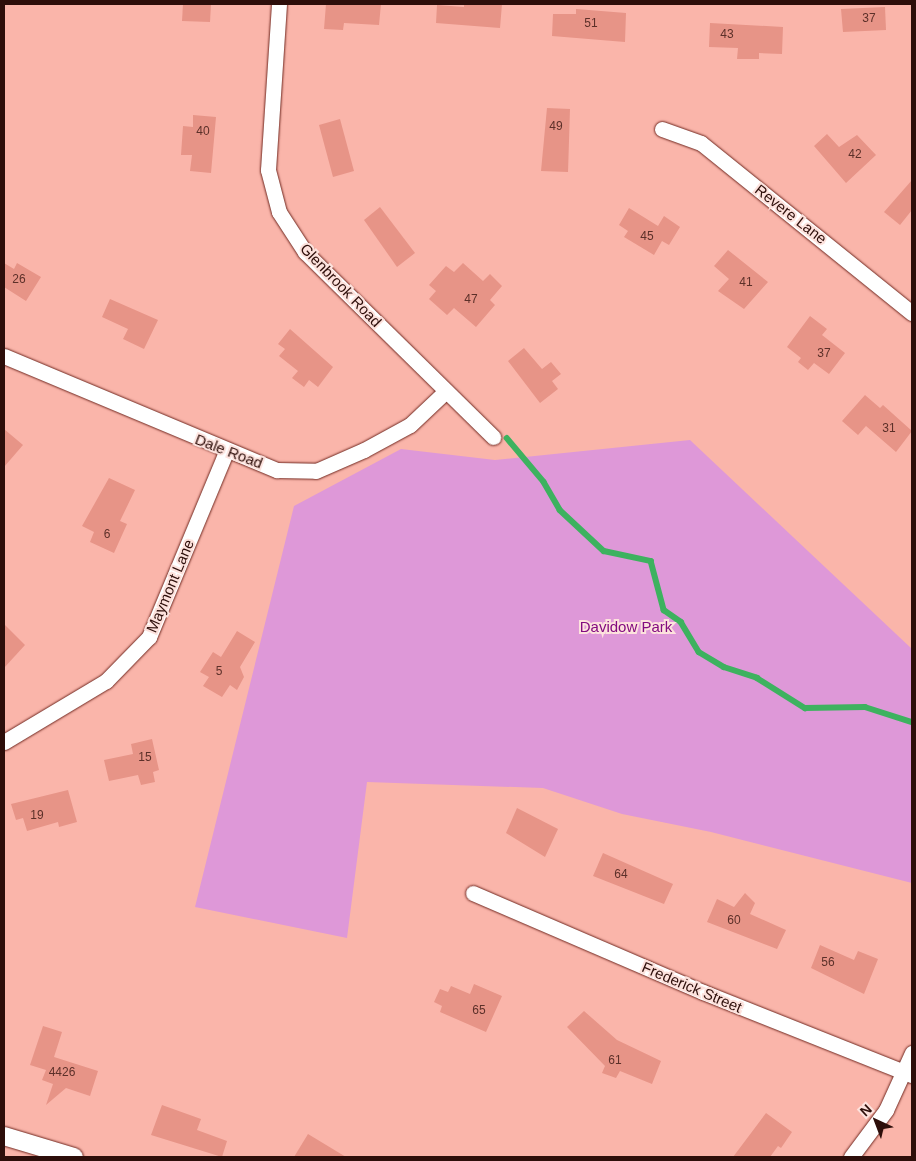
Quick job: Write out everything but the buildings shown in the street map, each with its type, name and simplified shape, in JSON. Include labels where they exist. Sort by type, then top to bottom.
[{"type":"street","name":"Glenbrook Road","points":[[279,4],[268,170],[279,212],[306,252],[493,438]]},
{"type":"street","name":"Revere Lane","points":[[662,129],[701,143],[912,313]]},
{"type":"street","name":"Dale Road","points":[[4,356],[226,452],[277,470],[316,470],[410,425],[445,392]]},
{"type":"street","name":"Maymont Lane","points":[[4,742],[106,680],[149,638],[226,452]]},
{"type":"street","name":"Frederick Street","points":[[473,893],[908,1074]]},
{"type":"street","points":[[851,1157],[886,1110],[908,1074],[912,1052]]},
{"type":"street","points":[[4,1136],[74,1157]]},
{"type":"green space","name":"Davidow Park","points":[[690,440],[912,649],[912,883],[711,832],[622,814],[543,788],[367,782],[347,938],[195,907],[294,506],[401,449],[495,460]]},
{"type":"waterway","points":[[507,438],[544,482],[560,510],[604,551],[651,561],[664,610],[681,622],[699,652],[724,667],[757,678],[805,708],[865,707],[912,722]]}]
